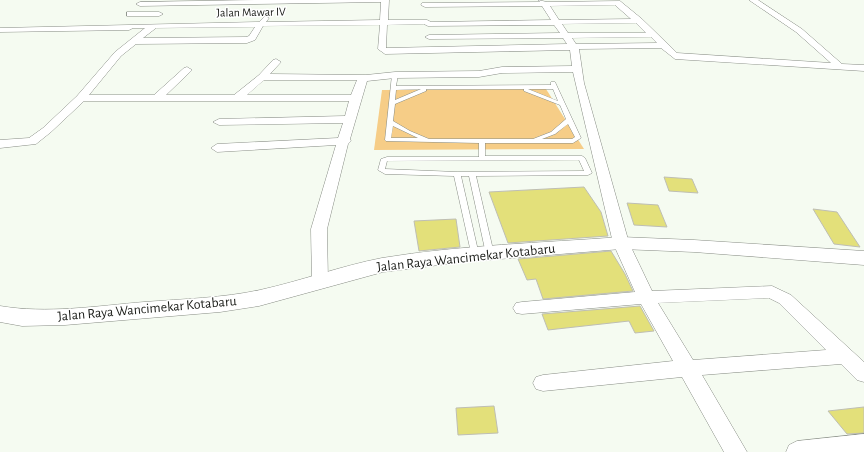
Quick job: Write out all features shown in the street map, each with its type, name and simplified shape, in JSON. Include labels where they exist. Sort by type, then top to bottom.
[{"type":"street","points":[[118,27],[142,2],[385,0],[381,10],[384,22],[383,50],[479,74],[502,70],[577,69]]},
{"type":"street","points":[[753,0],[790,22],[811,39],[840,67]]},
{"type":"street","points":[[136,41],[247,40],[252,38],[261,24],[264,12],[276,1]]},
{"type":"street","points":[[433,62],[429,37],[429,19],[425,2],[617,3],[653,35],[662,51]]},
{"type":"street","points":[[543,2],[575,50],[579,83],[621,243],[646,297],[736,452]]},
{"type":"street","points":[[130,14],[168,14]]},
{"type":"street","points":[[555,19],[630,14]]},
{"type":"street","points":[[458,15],[639,21]]},
{"type":"street","name":"Jalan Mawar IV","points":[[0,30],[384,22],[429,19],[555,19]]},
{"type":"street","points":[[0,144],[32,141],[47,130],[81,98],[123,50],[152,27]]},
{"type":"street","points":[[429,37],[653,35]]},
{"type":"street","points":[[123,50],[175,48],[194,50]]},
{"type":"street","points":[[262,77],[364,78],[394,74],[433,62],[575,50],[662,51],[674,56],[864,68]]},
{"type":"street","points":[[575,50],[647,55]]},
{"type":"street","points":[[237,98],[262,77],[276,62]]},
{"type":"street","points":[[156,98],[187,70]]},
{"type":"street","points":[[320,282],[319,229],[345,141],[355,98],[364,78]]},
{"type":"street","points":[[81,98],[355,98]]},
{"type":"street","points":[[219,122],[350,119]]},
{"type":"street","points":[[217,148],[345,141]]},
{"type":"street","name":"Jalan Raya Wancimekar Kotabaru","points":[[0,314],[22,318],[65,317],[220,304],[259,298],[351,272],[383,265],[482,254],[621,243],[694,246],[864,258]]},
{"type":"street","points":[[522,308],[646,297],[767,292],[776,294],[785,299],[864,374]]},
{"type":"street","points":[[543,383],[688,368],[845,356]]},
{"type":"street","points":[[797,452],[864,444]]},
{"type":"lane","points":[[394,74],[394,88],[388,140],[390,141],[526,141],[575,140],[578,138],[553,85],[515,87],[394,88]]},
{"type":"lane","points":[[392,103],[433,87]]},
{"type":"lane","points":[[515,87],[562,104]]},
{"type":"lane","points":[[526,141],[553,133],[570,120]]},
{"type":"lane","points":[[390,122],[408,132],[432,141]]},
{"type":"lane","points":[[482,141],[482,159]]},
{"type":"lane","points":[[387,158],[581,158],[589,172],[457,174],[385,172],[381,170],[381,166],[383,160],[387,158]]},
{"type":"lane","points":[[457,174],[482,254]]},
{"type":"lane","points":[[472,174],[482,254]]},
{"type":"shaded area","points":[[546,89],[584,149],[374,150],[382,90]]},
{"type":"building","points":[[664,177],[692,179],[698,193],[669,191]]},
{"type":"building","points":[[584,187],[601,212],[608,236],[508,243],[489,192]]},
{"type":"building","points":[[627,203],[658,205],[667,227],[634,225]]},
{"type":"building","points":[[813,209],[837,212],[860,247],[834,244]]},
{"type":"building","points":[[456,219],[460,247],[419,251],[414,221]]},
{"type":"building","points":[[611,251],[633,291],[543,299],[536,279],[527,280],[518,259]]},
{"type":"building","points":[[640,306],[654,331],[635,333],[629,321],[548,330],[542,314]]},
{"type":"building","points":[[494,406],[498,433],[458,435],[456,408]]},
{"type":"building","points":[[864,407],[864,433],[847,434],[828,411]]}]
